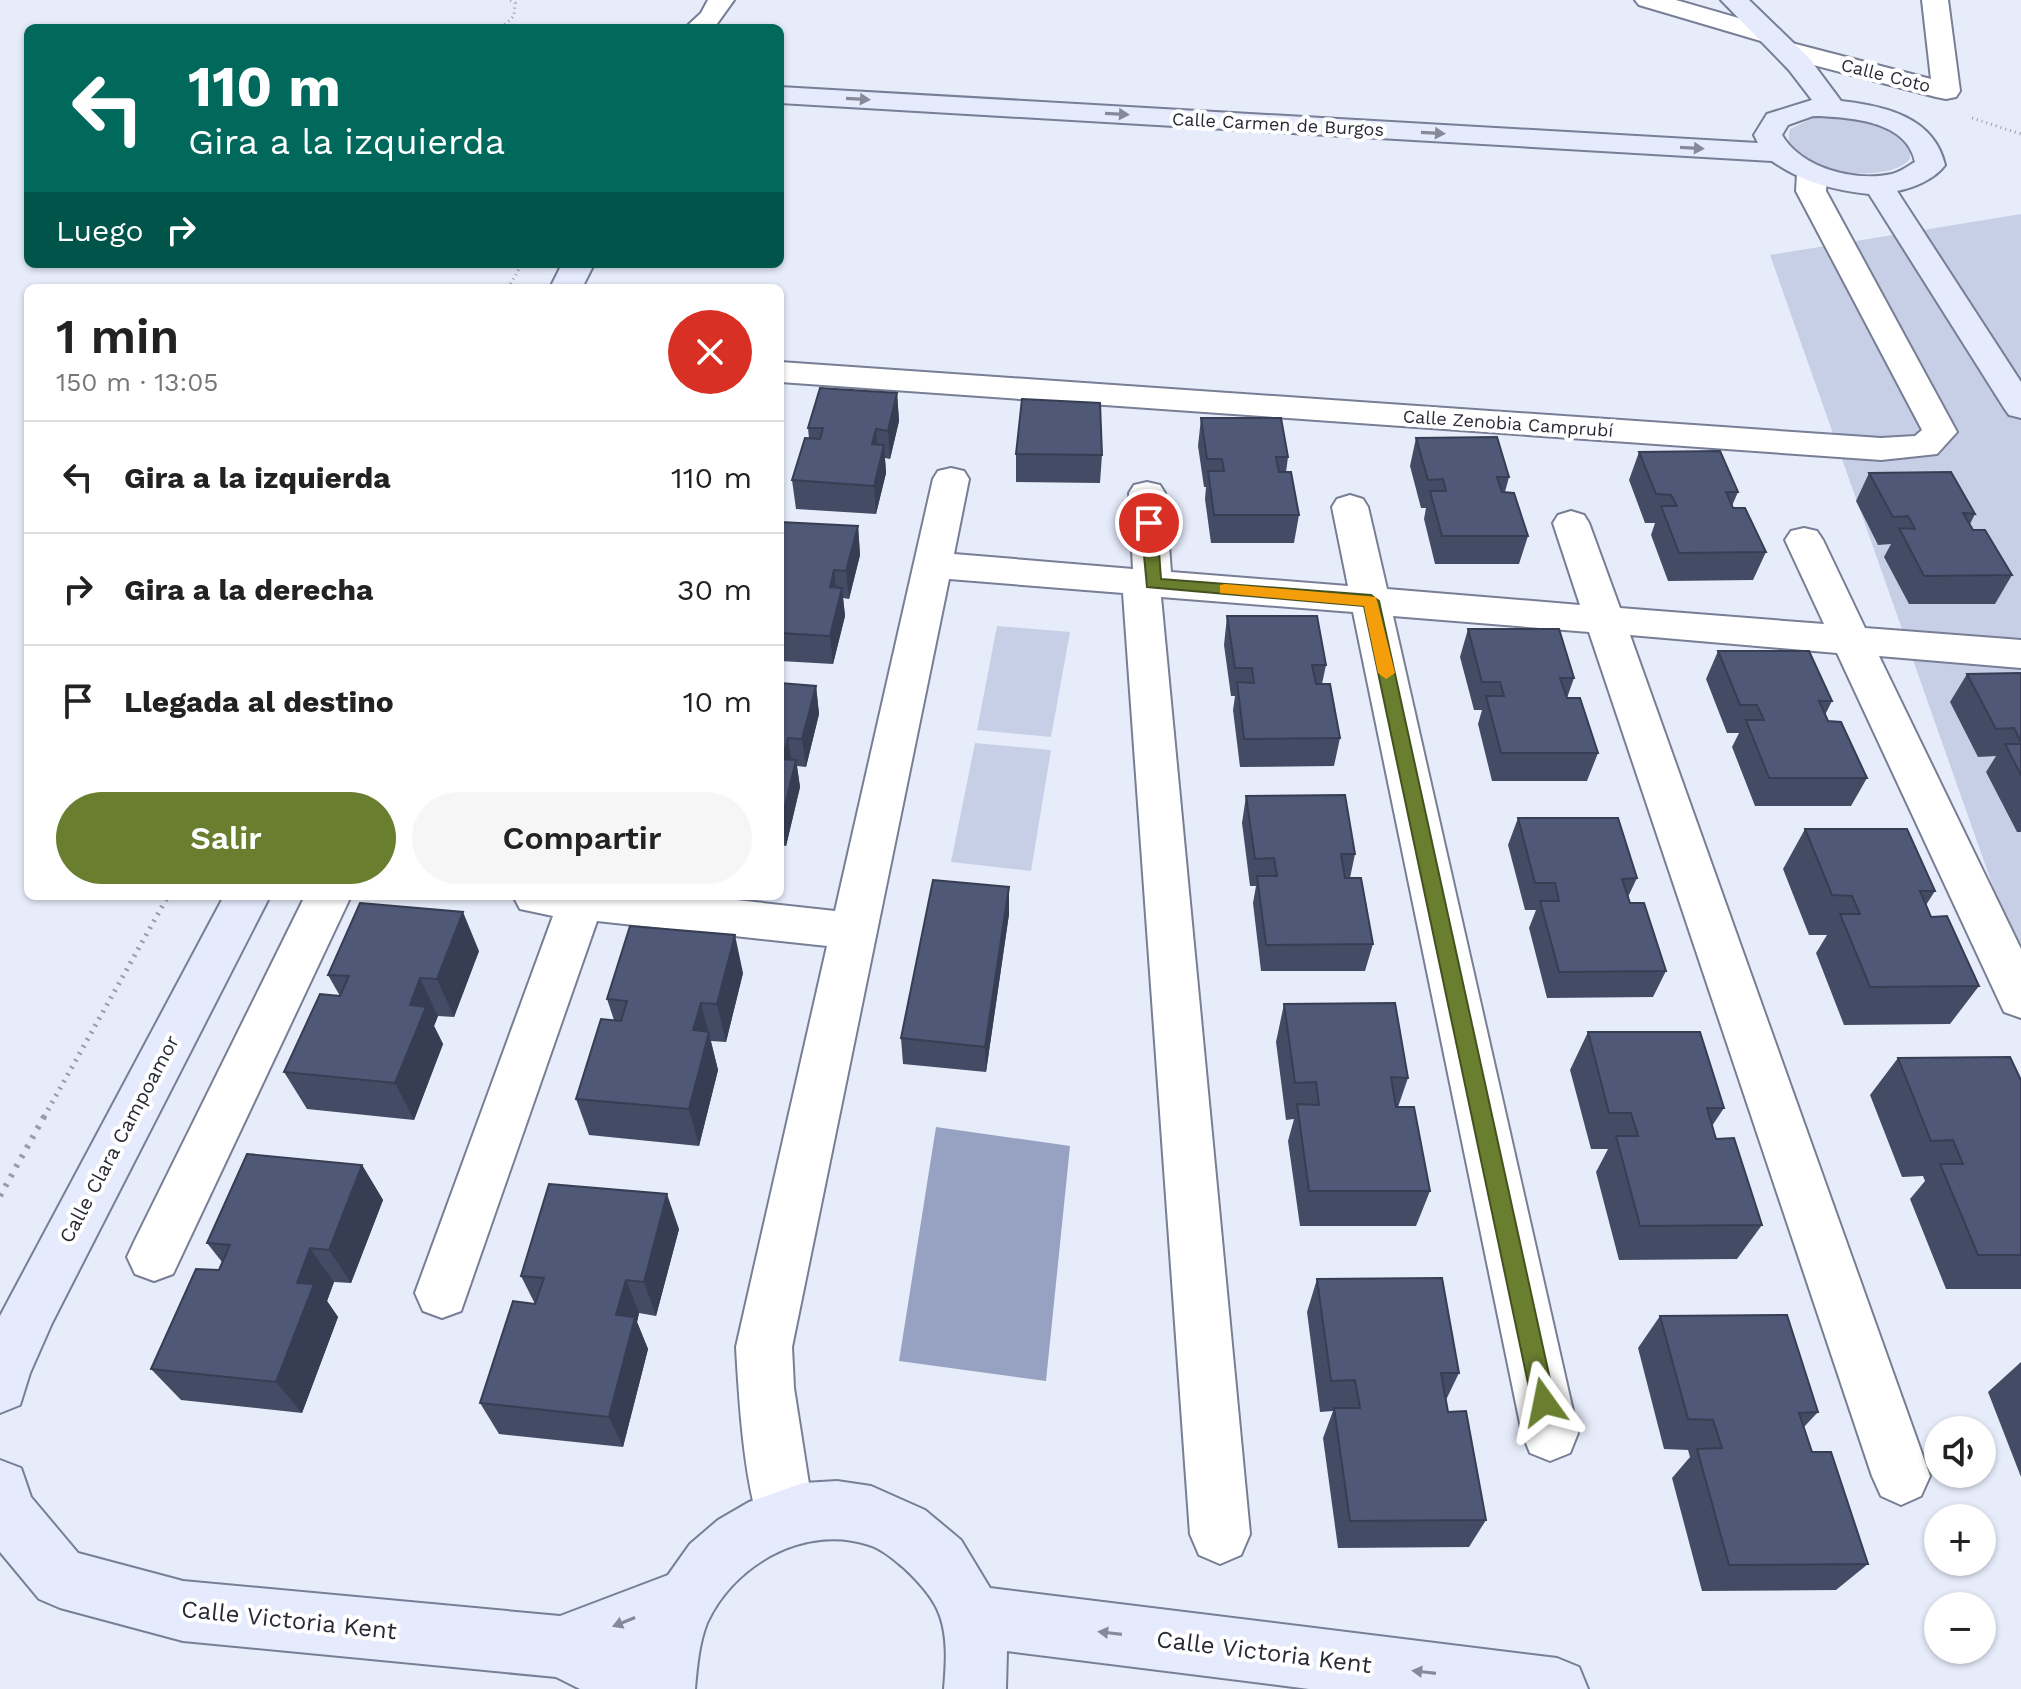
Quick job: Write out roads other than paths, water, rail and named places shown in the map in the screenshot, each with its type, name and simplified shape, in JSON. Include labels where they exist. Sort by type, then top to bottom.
[{"type":"street","points":[[1648,0],[1778,42]]},
{"type":"street","points":[[1734,0],[1799,64],[1832,108]]},
{"type":"street","name":"Calle Coto","points":[[1778,42],[1946,91],[1935,0]]},
{"type":"street","name":"Calle Carmen de Burgos","points":[[784,70],[1772,140]]},
{"type":"street","name":"Calle Carmen de Burgos","points":[[784,95],[1772,140]]},
{"type":"street","points":[[1832,108],[1858,111],[1905,127],[1922,140],[1930,153],[1930,165],[1920,175],[1902,182],[1878,185],[1845,183],[1812,174],[1772,140],[1777,118],[1791,112],[1832,108]]},
{"type":"street","name":"Calle Zenobia Camprubí","points":[[784,372],[1881,449],[1925,446],[1940,432],[1811,191],[1812,174]]},
{"type":"street","points":[[1878,185],[2021,408]]},
{"type":"street","points":[[785,1516],[766,1388],[764,1347],[951,479]]},
{"type":"street","points":[[1147,493],[1147,583],[1220,1534]]},
{"type":"street","points":[[1350,507],[1550,1433]]},
{"type":"street","points":[[1571,523],[1901,1476]]},
{"type":"street","points":[[1804,540],[2021,998]]},
{"type":"street","points":[[932,565],[2021,654]]},
{"type":"street","name":"Calle Clara Campoamor","points":[[0,1386],[2,1371],[33,1305],[245,900]]},
{"type":"street","points":[[154,1257],[326,900]]},
{"type":"street","points":[[442,1293],[566,900]]},
{"type":"street","points":[[584,900],[854,931]]},
{"type":"street","name":"Calle Victoria Kent","points":[[2,1500],[60,1578],[183,1611],[560,1647],[647,1689]]},
{"type":"street","points":[[664,1689],[669,1645],[688,1597],[715,1560],[748,1534],[785,1516],[832,1508],[878,1515],[918,1538],[950,1571],[971,1616],[978,1657],[975,1689]]},
{"type":"street","name":"Calle Victoria Kent","points":[[560,1647],[688,1597]]},
{"type":"street","name":"Calle Victoria Kent","points":[[971,1616],[1557,1689]]}]
